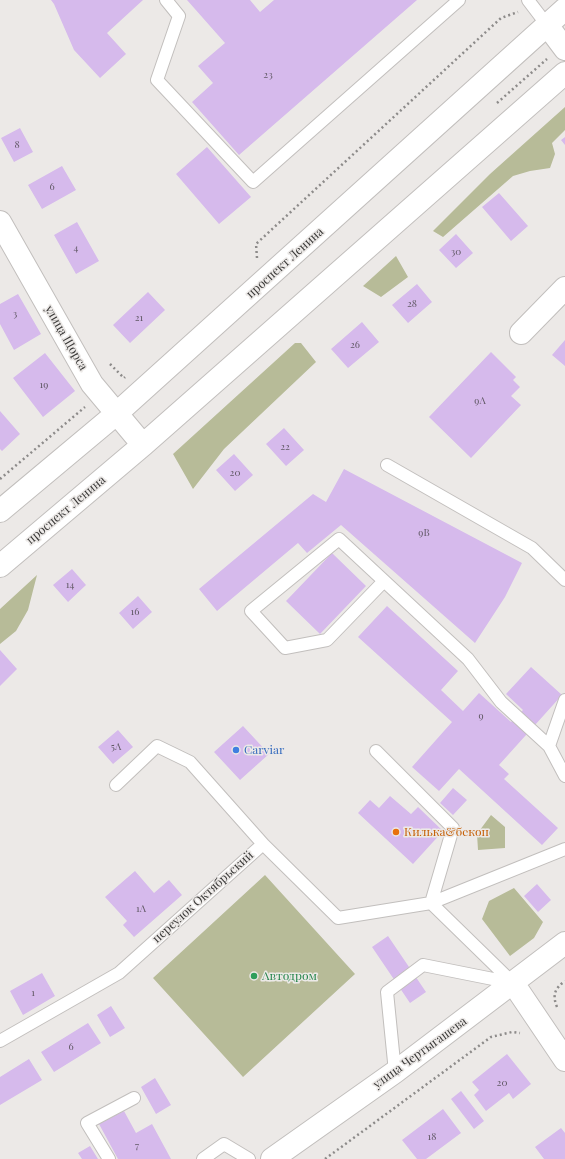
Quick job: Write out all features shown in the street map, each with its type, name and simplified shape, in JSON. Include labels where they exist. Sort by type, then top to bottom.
[{"type":"street","name":"проспект Ленина","points":[[0,511],[116,414],[565,9]]},
{"type":"street","points":[[547,25],[565,48]]},
{"type":"street","name":"проспект Ленина","points":[[0,566],[143,445],[565,73]]},
{"type":"street","name":"улица Щорса","points":[[2,232],[92,384],[143,445]]},
{"type":"street","points":[[521,333],[565,288]]},
{"type":"street","name":"улица Чертыгашева","points":[[272,1159],[395,1072],[513,984],[565,943]]},
{"type":"street","points":[[513,984],[565,1060]]},
{"type":"lane","points":[[166,0],[179,16],[157,80],[253,182],[459,0]]},
{"type":"lane","points":[[528,0],[547,25]]},
{"type":"lane","points":[[387,465],[532,548],[565,580]]},
{"type":"lane","points":[[384,581],[327,640],[285,648],[251,611],[338,539],[384,581],[468,659],[500,702],[549,746],[565,776]]},
{"type":"lane","points":[[549,746],[565,700]]},
{"type":"lane","points":[[116,785],[157,746],[190,762],[263,844]]},
{"type":"lane","points":[[376,752],[453,828],[431,903]]},
{"type":"lane","name":"переулок Октябрьский","points":[[0,1041],[119,973],[263,844],[338,918],[431,903]]},
{"type":"lane","points":[[431,903],[565,849]]},
{"type":"lane","points":[[431,903],[513,984]]},
{"type":"lane","points":[[395,1072],[387,992],[423,965],[513,984]]},
{"type":"lane","points":[[109,1159],[87,1123],[134,1098]]},
{"type":"lane","points":[[203,1159],[224,1144],[249,1159]]},
{"type":"path","points":[[258,262],[256,244],[501,18],[517,13],[528,0]]},
{"type":"path","points":[[110,364],[124,378],[130,373]]},
{"type":"path","points":[[0,479],[87,404]]},
{"type":"path","points":[[557,1006],[554,1000],[554,993],[558,986],[565,981]]},
{"type":"path","points":[[325,1159],[491,1037],[512,1032],[520,1033]]},
{"type":"green space","points":[[565,107],[565,130],[552,143],[555,154],[550,168],[530,171],[513,176],[443,237],[433,231],[490,174]]},
{"type":"green space","points":[[396,256],[408,277],[381,297],[363,286]]},
{"type":"green space","points":[[295,343],[301,343],[316,362],[224,449],[193,489],[173,454]]},
{"type":"green space","points":[[37,575],[28,610],[16,631],[0,644],[0,609]]},
{"type":"green space","points":[[491,815],[505,827],[505,848],[478,850],[477,834]]},
{"type":"green space","name":"Автодром","points":[[265,875],[355,974],[243,1077],[153,978]]},
{"type":"green space","points":[[514,888],[543,922],[534,938],[510,956],[482,919],[489,901]]},
{"type":"building","points":[[51,0],[143,0],[107,33],[126,54],[100,78],[74,50]]},
{"type":"building","points":[[187,0],[250,0],[260,12],[274,0],[417,0],[239,155],[192,102],[213,83],[198,66],[225,43]]},
{"type":"building","points":[[20,128],[33,152],[14,162],[1,138]]},
{"type":"building","points":[[565,137],[565,145],[561,140]]},
{"type":"building","points":[[207,147],[251,197],[219,224],[176,174]]},
{"type":"building","points":[[62,166],[76,190],[42,209],[28,185]]},
{"type":"building","points":[[499,193],[528,226],[511,241],[482,207]]},
{"type":"building","points":[[77,222],[99,261],[76,274],[54,235]]},
{"type":"building","points":[[456,234],[473,253],[456,268],[439,250]]},
{"type":"building","points":[[417,284],[432,302],[408,323],[392,305]]},
{"type":"building","points":[[148,292],[165,310],[130,343],[113,325]]},
{"type":"building","points":[[18,294],[41,334],[14,350],[0,324],[0,304]]},
{"type":"building","points":[[362,322],[379,342],[348,368],[331,349]]},
{"type":"building","points":[[565,340],[565,366],[552,355]]},
{"type":"building","points":[[491,352],[516,377],[513,380],[520,387],[511,396],[521,405],[471,458],[429,417]]},
{"type":"building","points":[[45,353],[75,391],[43,417],[13,378]]},
{"type":"building","points":[[0,411],[20,434],[2,451],[0,449]]},
{"type":"building","points":[[284,428],[304,450],[286,466],[266,444]]},
{"type":"building","points":[[234,454],[253,475],[235,491],[216,470]]},
{"type":"building","points":[[344,469],[522,563],[505,597],[475,643],[341,525],[307,553],[298,543],[217,611],[199,589],[313,494],[326,502]]},
{"type":"building","points":[[332,553],[366,586],[320,634],[286,601]]},
{"type":"building","points":[[72,569],[86,585],[68,602],[53,585]]},
{"type":"building","points":[[138,596],[152,612],[133,629],[119,613]]},
{"type":"building","points":[[387,606],[458,671],[441,690],[463,711],[479,693],[511,722],[523,710],[506,694],[531,667],[562,695],[499,765],[509,774],[504,779],[558,828],[542,845],[459,769],[439,791],[412,767],[452,722],[358,637]]},
{"type":"building","points":[[0,650],[17,669],[0,686]]},
{"type":"building","points":[[243,726],[269,754],[240,780],[214,752]]},
{"type":"building","points":[[118,730],[133,747],[113,764],[98,747]]},
{"type":"building","points":[[453,788],[467,800],[453,815],[440,803]]},
{"type":"building","points":[[390,796],[411,814],[418,807],[443,831],[413,864],[358,813],[370,800],[379,808]]},
{"type":"building","points":[[135,871],[154,893],[169,880],[182,895],[134,937],[123,925],[127,921],[105,897]]},
{"type":"building","points":[[537,884],[551,900],[538,912],[524,896]]},
{"type":"building","points":[[388,936],[426,992],[410,1003],[372,947]]},
{"type":"building","points":[[42,973],[55,996],[23,1015],[10,991]]},
{"type":"building","points":[[111,1006],[125,1028],[110,1037],[97,1015]]},
{"type":"building","points":[[88,1023],[101,1043],[54,1072],[41,1052]]},
{"type":"building","points":[[507,1054],[531,1084],[513,1099],[509,1093],[486,1111],[474,1095],[479,1090],[472,1082]]},
{"type":"building","points":[[29,1059],[42,1080],[0,1105],[0,1077]]},
{"type":"building","points":[[155,1078],[171,1105],[156,1114],[141,1087]]},
{"type":"building","points":[[461,1091],[484,1121],[474,1129],[451,1099]]},
{"type":"building","points":[[443,1109],[461,1133],[426,1159],[417,1159],[402,1140]]},
{"type":"building","points":[[124,1111],[136,1133],[152,1124],[171,1159],[118,1159],[99,1124]]},
{"type":"building","points":[[561,1128],[565,1133],[565,1159],[544,1159],[535,1147]]},
{"type":"building","points":[[90,1146],[98,1159],[82,1159],[78,1153]]},
{"type":"place","name":"Carviar","points":[[236,750]]},
{"type":"place","name":"Килька&бекон","points":[[396,832]]},
{"type":"place","name":"Автодром","points":[[254,976]]}]
